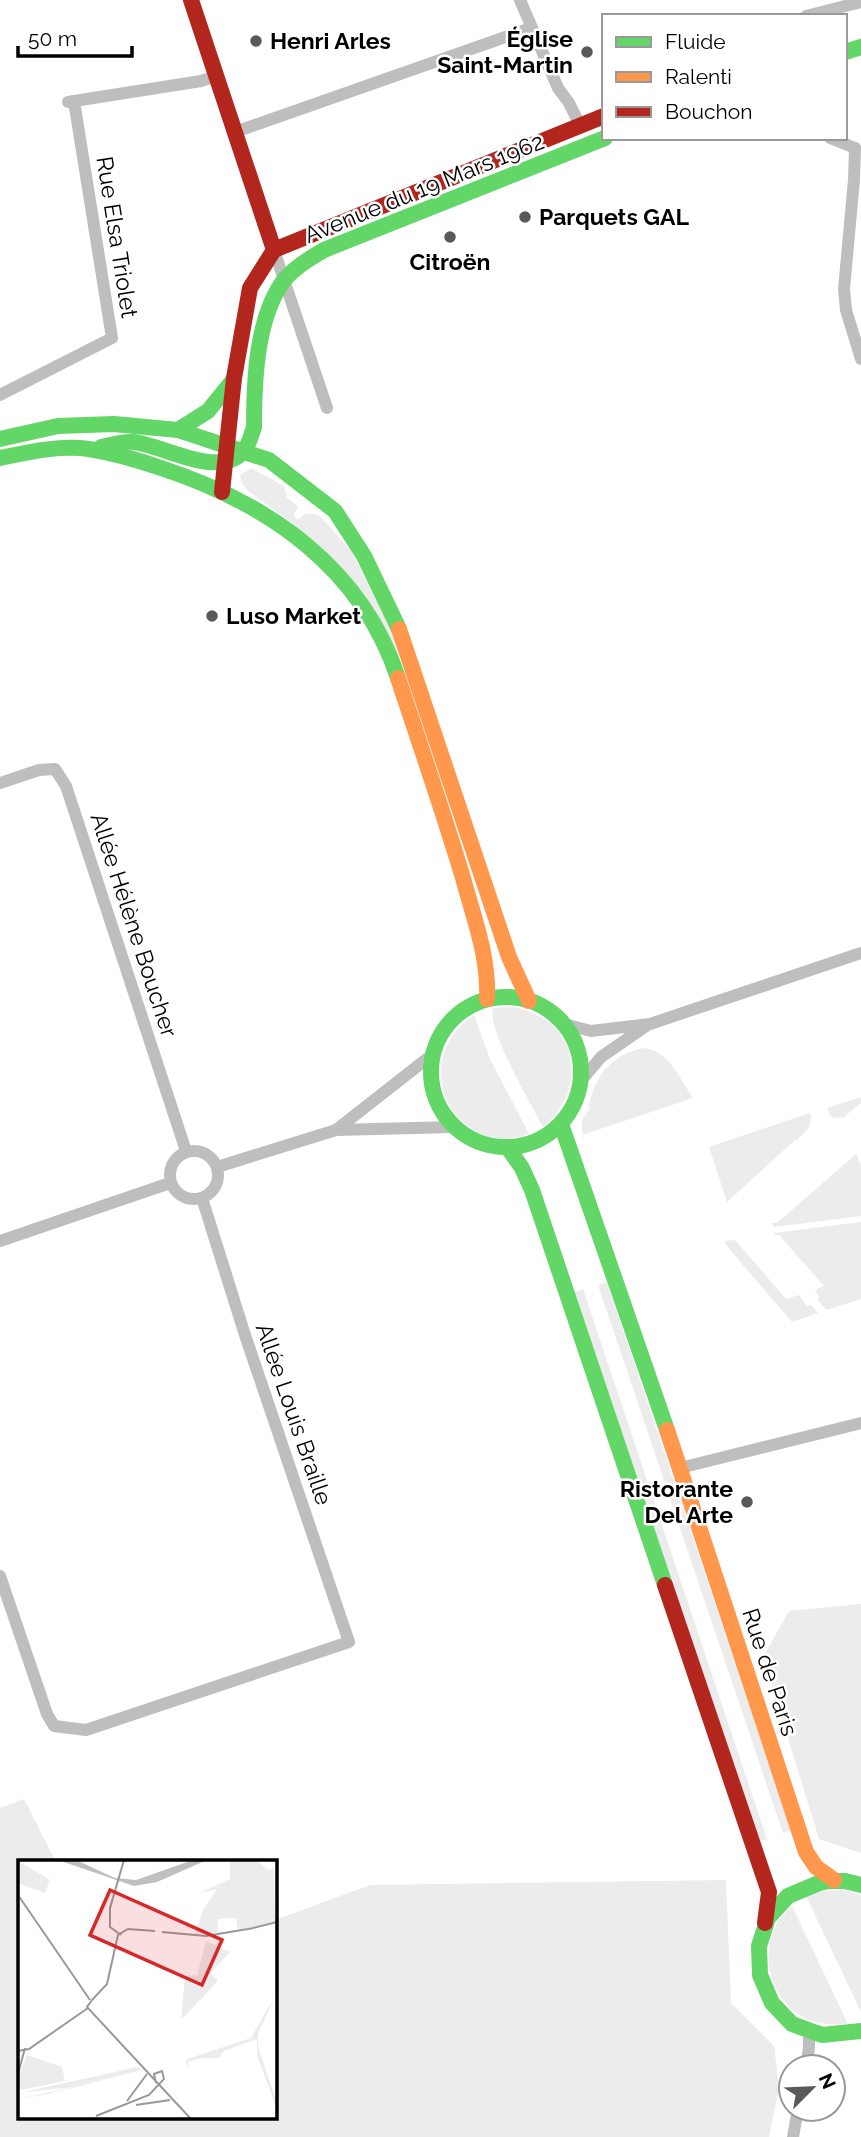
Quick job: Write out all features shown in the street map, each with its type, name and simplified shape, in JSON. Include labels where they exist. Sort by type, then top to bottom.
[{"type":"main road","points":[[191,0],[274,250],[250,288],[234,378],[222,492]]},
{"type":"main road","name":"Avenue du 19 Mars 1962","points":[[274,250],[602,117]]},
{"type":"main road","name":"Avenue du 19 Mars 1962","points":[[284,280],[304,262],[324,250],[602,139]]},
{"type":"main road","points":[[0,458],[45,449],[88,449],[131,442],[163,448],[211,463],[225,463],[244,452],[254,427],[262,332],[271,304],[284,280]]},
{"type":"main road","points":[[178,430],[208,411],[234,378]]},
{"type":"main road","points":[[0,439],[58,426],[114,424],[178,430],[269,460],[335,511],[364,556],[398,625],[509,957],[529,1001]]},
{"type":"main road","points":[[254,427],[269,460]]},
{"type":"main road","points":[[88,449],[137,460],[186,476],[272,517],[311,547],[338,573],[371,617],[394,665],[452,843],[485,957],[488,975],[487,999]]},
{"type":"main road","points":[[510,997],[529,1001],[550,1011],[564,1024],[576,1042],[582,1063],[581,1081],[573,1108],[561,1124],[540,1140],[508,1148],[486,1145],[454,1127],[439,1105],[432,1083],[433,1054],[446,1026],[460,1012],[487,999],[510,997]]},
{"type":"main road","name":"Rue de Paris","points":[[561,1124],[680,1468],[806,1852],[816,1867],[834,1880]]},
{"type":"main road","points":[[508,1148],[522,1168],[532,1191],[769,1892],[769,1908],[759,1943],[757,1964],[760,1980],[766,1994],[784,2017],[809,2031],[826,2036],[844,2036],[861,2031]]},
{"type":"main road","points":[[765,1923],[778,1905],[807,1885],[834,1880],[861,1885]]},
{"type":"street","points":[[520,0],[558,88],[580,125]]},
{"type":"street","points":[[814,14],[861,2]]},
{"type":"street","points":[[234,132],[531,27]]},
{"type":"street","name":"Rue Elsa Triolet","points":[[0,396],[112,338],[71,102],[201,81],[216,76]]},
{"type":"street","points":[[837,140],[858,146],[844,289],[846,310],[861,359]]},
{"type":"street","points":[[274,250],[327,408]]},
{"type":"street","name":"Allée Hélène Boucher","points":[[0,783],[55,769],[66,786],[186,1152]]},
{"type":"street","points":[[564,1024],[591,1031],[650,1024],[861,953]]},
{"type":"street","points":[[581,1081],[601,1058],[650,1024]]},
{"type":"street","points":[[336,1130],[433,1054]]},
{"type":"street","points":[[218,1167],[336,1130],[454,1127]]},
{"type":"street","points":[[197,1150],[205,1153],[218,1167],[216,1186],[202,1199],[183,1197],[170,1183],[172,1164],[186,1152],[197,1150]]},
{"type":"street","points":[[0,1241],[170,1183]]},
{"type":"street","name":"Allée Louis Braille","points":[[0,1576],[47,1714],[54,1726],[86,1730],[349,1642],[249,1348],[202,1199]]},
{"type":"street","points":[[680,1468],[861,1423]]},
{"type":"street","points":[[808,2053],[809,2031]]},
{"type":"shaded area","points":[[251,468],[284,486],[287,498],[298,506],[294,515],[298,520],[306,513],[319,515],[351,551],[394,635],[402,669],[292,523],[247,490],[240,475]]},
{"type":"shaded area","points":[[510,1007],[532,1013],[550,1023],[562,1037],[570,1054],[568,1092],[558,1110],[543,1127],[496,1032],[493,1008]]},
{"type":"shaded area","points":[[474,1015],[490,1059],[529,1134],[502,1138],[479,1133],[460,1120],[448,1102],[441,1080],[443,1057],[453,1034]]},
{"type":"shaded area","points":[[643,1048],[660,1054],[667,1060],[693,1098],[582,1135],[582,1120],[590,1108],[588,1106],[593,1089],[604,1070],[628,1052]]},
{"type":"shaded area","points":[[861,1097],[861,1103],[844,1117],[831,1116],[827,1108]]},
{"type":"shaded area","points":[[810,1113],[811,1122],[806,1131],[727,1202],[709,1147]]},
{"type":"shaded area","points":[[856,1154],[861,1165],[861,1216],[774,1227],[772,1223],[777,1223]]},
{"type":"shaded area","points":[[861,1222],[861,1299],[826,1310],[817,1299],[819,1297],[815,1290],[824,1286],[779,1235],[774,1233]]},
{"type":"shaded area","points":[[735,1240],[786,1299],[799,1295],[807,1306],[811,1305],[818,1313],[792,1322],[724,1241]]},
{"type":"shaded area","points":[[607,1282],[791,1830],[783,1833],[598,1285]]},
{"type":"shaded area","points":[[583,1289],[767,1839],[759,1841],[575,1292]]},
{"type":"shaded area","points":[[861,1604],[861,1853],[819,1839],[763,1657],[789,1611]]},
{"type":"shaded area","points":[[24,1799],[55,1860],[18,1860],[18,2120],[276,2120],[276,1920],[370,1885],[726,1880],[731,2003],[774,2046],[777,2071],[777,2097],[769,2137],[0,2137],[0,1808]]},
{"type":"shaded area","points":[[846,1890],[861,1895],[861,2012],[806,1896],[821,1891]]},
{"type":"shaded area","points":[[792,1906],[848,2024],[815,2022],[801,2016],[780,1996],[770,1970],[770,1941],[777,1924]]},
{"type":"traffic: fast","points":[[847,51],[861,47]]},
{"type":"traffic: fast","points":[[254,427],[256,370],[262,330],[275,294],[285,279],[298,267],[324,250],[602,139]]},
{"type":"traffic: fast","points":[[178,430],[208,411],[234,379]]},
{"type":"traffic: fast","points":[[0,439],[58,426],[114,424],[178,430],[269,460],[335,511],[364,556],[399,629]]},
{"type":"traffic: fast","points":[[101,447],[133,442],[190,458],[219,462],[232,459],[243,452],[254,427]]},
{"type":"traffic: fast","points":[[0,458],[55,449],[98,451],[161,468],[238,500],[274,521],[306,545],[335,572],[361,604],[382,639],[398,678]]},
{"type":"traffic: fast","points":[[506,997],[535,1003],[559,1019],[575,1043],[581,1072],[575,1101],[559,1125],[535,1141],[506,1147],[477,1141],[453,1125],[437,1101],[431,1072],[437,1043],[453,1019],[477,1003],[506,997]]},
{"type":"traffic: fast","points":[[561,1124],[667,1430]]},
{"type":"traffic: fast","points":[[508,1148],[522,1168],[532,1190],[665,1585]]},
{"type":"traffic: fast","points":[[861,1885],[830,1881],[788,1896],[768,1918],[759,1946],[760,1975],[772,2003],[792,2024],[822,2035],[861,2031]]},
{"type":"traffic: slow","points":[[399,629],[509,957],[529,1001]]},
{"type":"traffic: slow","points":[[398,678],[476,923],[486,968],[487,999]]},
{"type":"traffic: slow","points":[[667,1430],[806,1852],[816,1867],[834,1880]]},
{"type":"traffic: jam","points":[[191,0],[274,250],[250,288],[234,378],[222,492]]},
{"type":"traffic: jam","points":[[274,250],[602,117]]},
{"type":"traffic: jam","points":[[665,1585],[769,1892],[765,1923]]},
{"type":"place","name":"Henri Arles","points":[[256,41]]},
{"type":"place","name":"Église Saint-Martin","points":[[587,52]]},
{"type":"place","name":"Parquets GAL","points":[[525,217]]},
{"type":"place","name":"Citroën","points":[[450,237]]},
{"type":"place","name":"Luso Market","points":[[212,616]]},
{"type":"place","name":"Ristorante Del Arte","points":[[747,1502]]}]
